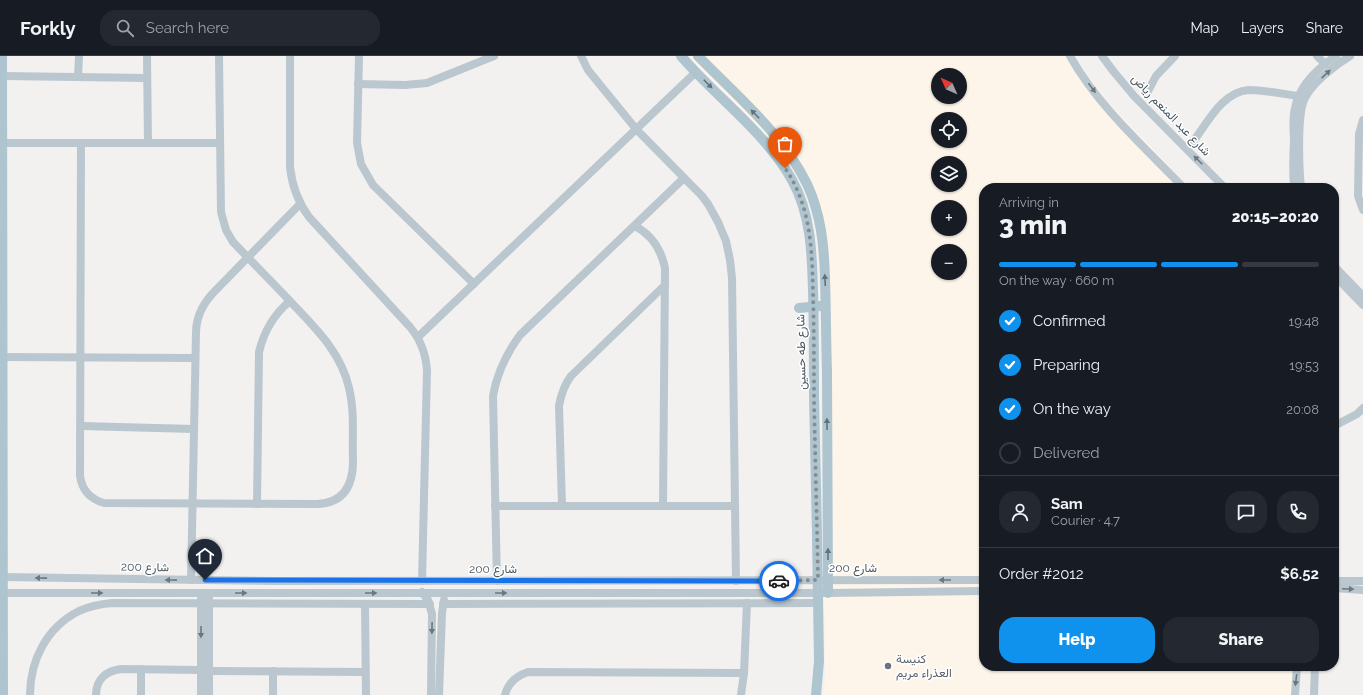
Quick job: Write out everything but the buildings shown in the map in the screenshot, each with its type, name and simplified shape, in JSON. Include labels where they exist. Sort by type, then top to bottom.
[{"type":"main road","points":[[2,56],[3,695]]},
{"type":"main road","name":"شارع طه حسين","points":[[681,56],[761,138],[778,158],[792,178],[802,200],[810,233],[814,307],[818,580],[821,596],[819,661],[816,695]]},
{"type":"main road","name":"شارع طه حسين","points":[[698,56],[761,120],[784,146],[807,184],[816,206],[822,231],[826,306],[828,580],[821,596]]},
{"type":"main road","points":[[799,308],[826,306]]},
{"type":"street","points":[[78,77],[79,56]]},
{"type":"street","points":[[147,56],[148,143]]},
{"type":"street","points":[[81,143],[81,480],[84,489],[93,498],[104,503],[317,504],[336,500],[349,486],[352,476],[352,406],[346,377],[330,344],[229,236],[223,223],[221,212],[218,56]]},
{"type":"street","points":[[290,56],[290,167],[294,190],[300,204],[309,217],[410,327],[418,338],[425,357],[427,372],[422,581]]},
{"type":"street","points":[[359,56],[358,150],[361,164],[368,178],[378,190],[474,284]]},
{"type":"street","points":[[358,84],[405,85],[427,83],[494,56]]},
{"type":"street","points":[[581,56],[588,70],[636,129],[702,196],[722,231],[730,260],[732,278],[736,581]]},
{"type":"street","points":[[1070,56],[1081,74],[1102,102],[1179,183]]},
{"type":"street","name":"شارع عبد المنعم رياض","points":[[1102,56],[1134,96],[1220,183]]},
{"type":"street","points":[[1146,95],[1156,76],[1176,56]]},
{"type":"street","points":[[1317,56],[1325,64]]},
{"type":"street","points":[[1294,183],[1294,114],[1298,96],[1304,87],[1325,64],[1336,56]]},
{"type":"street","points":[[1301,183],[1300,114],[1303,101],[1310,89],[1337,64],[1350,56]]},
{"type":"street","points":[[418,338],[696,72]]},
{"type":"street","points":[[3,76],[147,78]]},
{"type":"street","points":[[1193,142],[1222,102],[1234,94],[1249,90],[1298,96]]},
{"type":"street","points":[[1363,120],[1359,134],[1361,159],[1358,196],[1363,210]]},
{"type":"street","points":[[3,143],[219,143]]},
{"type":"street","points":[[497,580],[493,396],[497,378],[504,361],[520,335],[684,178]]},
{"type":"street","points":[[191,580],[197,322],[204,304],[212,293],[300,204]]},
{"type":"street","points":[[635,226],[649,236],[659,250],[665,268],[663,506]]},
{"type":"street","points":[[1339,271],[1363,296]]},
{"type":"street","points":[[1339,280],[1363,305]]},
{"type":"street","points":[[562,506],[559,406],[563,390],[571,376],[665,285]]},
{"type":"street","points":[[257,504],[259,352],[263,336],[270,323],[279,311],[290,301]]},
{"type":"street","points":[[3,357],[196,358]]},
{"type":"street","points":[[1339,424],[1363,409]]},
{"type":"street","points":[[81,426],[194,429]]},
{"type":"street","points":[[495,506],[735,506]]},
{"type":"street","name":"شارع 200","points":[[2,577],[422,581],[979,580]]},
{"type":"street","points":[[1339,581],[1363,581]]},
{"type":"street","points":[[1339,588],[1363,590]]},
{"type":"street","name":"شارع 200","points":[[2,593],[448,592],[821,596],[979,591]]},
{"type":"street","points":[[422,592],[430,604],[432,614],[431,695]]},
{"type":"street","points":[[439,695],[443,604],[448,592]]},
{"type":"street","points":[[201,695],[205,670],[205,593]]},
{"type":"street","points":[[443,604],[747,603],[821,596]]},
{"type":"street","points":[[30,695],[33,664],[41,647],[52,632],[65,620],[79,611],[95,605],[112,603],[430,604]]},
{"type":"street","points":[[741,695],[744,673],[747,603]]},
{"type":"street","points":[[365,604],[366,695]]},
{"type":"street","points":[[96,695],[97,684],[101,678],[107,673],[121,668],[366,672]]},
{"type":"street","points":[[140,669],[140,695]]},
{"type":"street","points":[[205,670],[209,695]]},
{"type":"street","points":[[273,671],[273,695]]},
{"type":"street","points":[[1295,695],[1297,671]]},
{"type":"street","points":[[1314,695],[1315,671]]},
{"type":"street","points":[[505,695],[508,686],[514,680],[520,675],[528,672],[744,673]]},
{"type":"shaded area","points":[[688,56],[1073,56],[1109,103],[1185,183],[979,183],[979,671],[1293,671],[1291,695],[823,695],[825,681],[821,299],[819,255],[812,210],[795,172],[773,143]]},
{"type":"way so far","points":[[779,581],[818,580],[814,307],[811,245],[810,233],[802,200],[792,178],[785,168]]},
{"type":"place","name":"كنيسة العذراء مريم","points":[[888,666]]},
{"type":"route","points":[[205,580],[779,581]]}]
